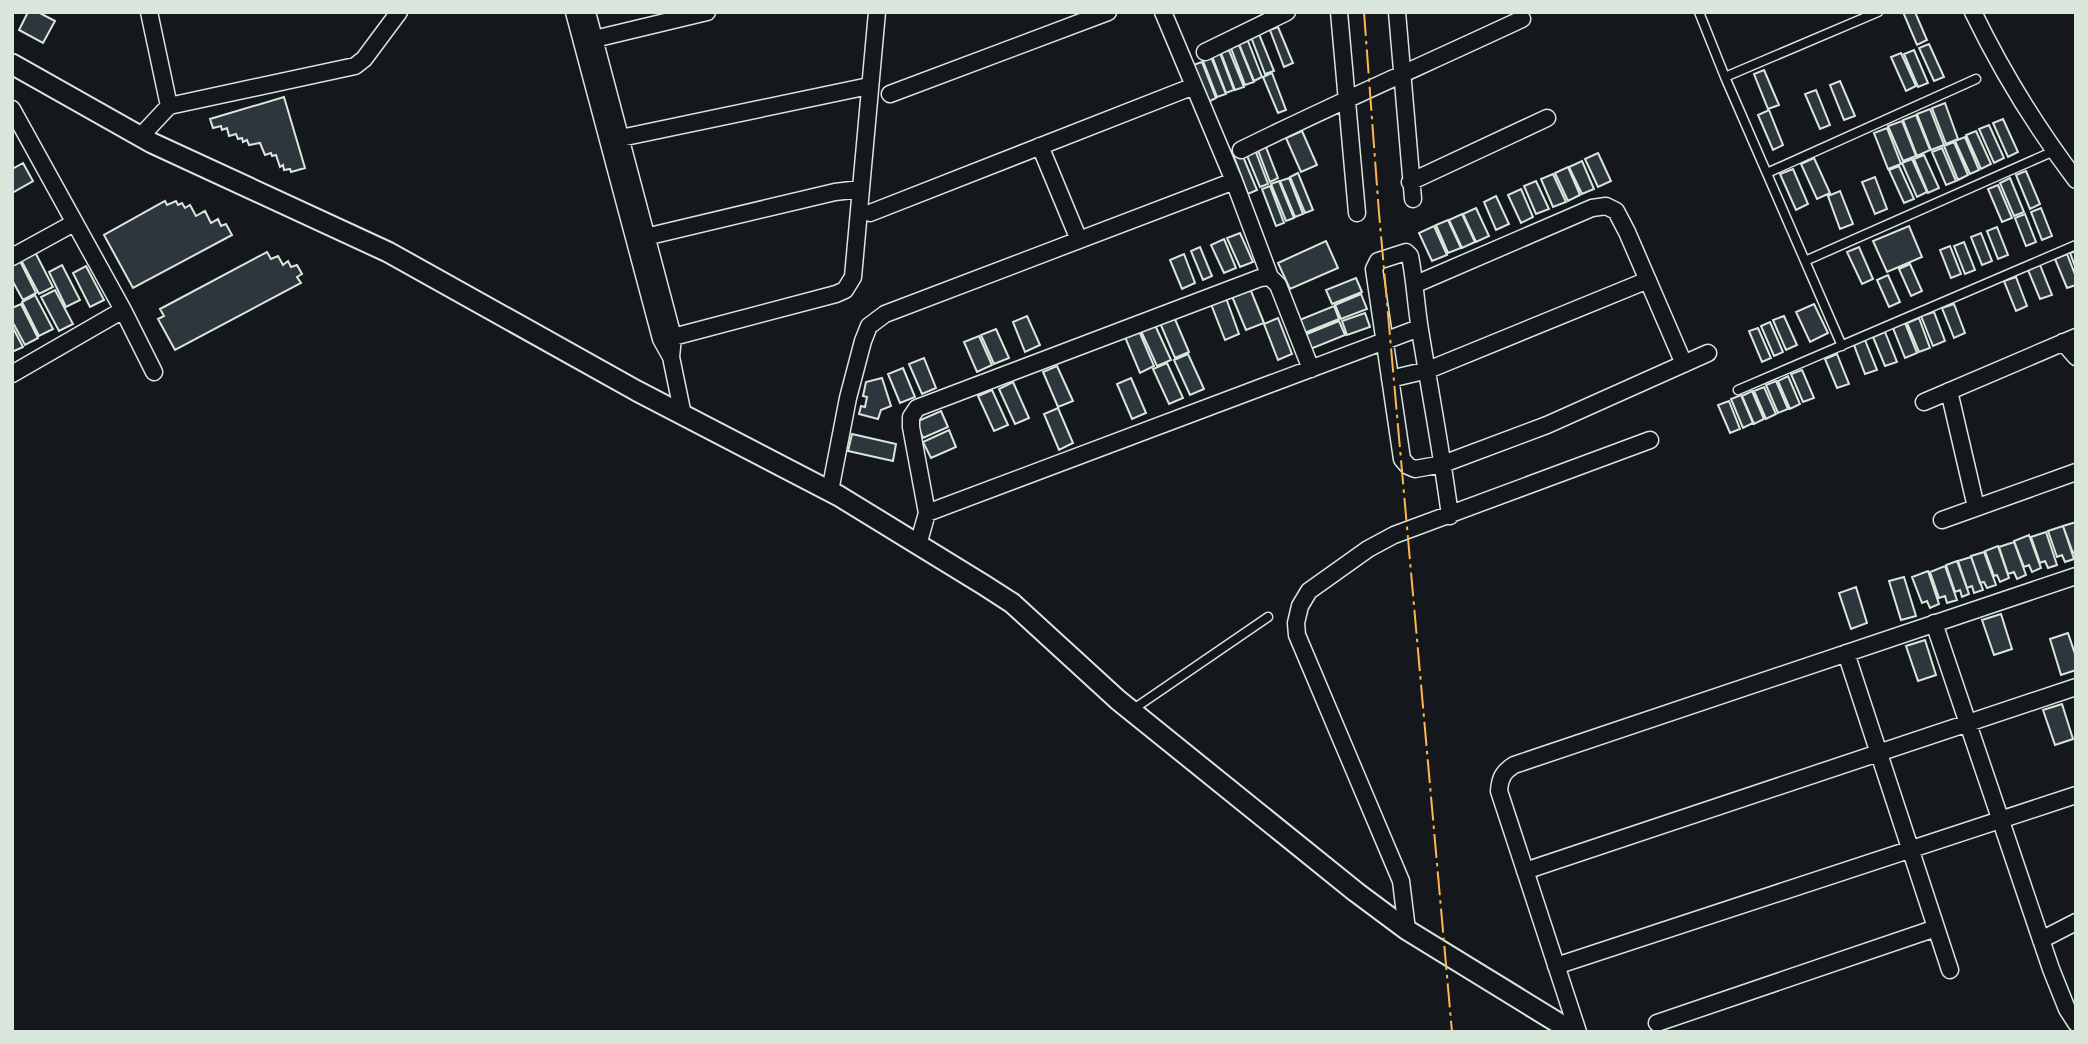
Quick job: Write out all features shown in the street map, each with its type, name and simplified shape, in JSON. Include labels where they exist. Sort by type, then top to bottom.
[{"type":"street","points":[[149,12],[169,106]]},
{"type":"street","points":[[140,137],[169,106],[355,66],[364,59],[399,12]]},
{"type":"street","points":[[574,12],[587,40],[639,239],[661,339],[671,357],[683,415]]},
{"type":"street","points":[[587,12],[587,40]]},
{"type":"street","points":[[587,40],[707,12]]},
{"type":"street","points":[[673,337],[845,290],[853,277],[877,12]]},
{"type":"street","points":[[890,94],[1108,12]]},
{"type":"street","points":[[1163,12],[1234,181],[1270,277],[1278,285],[1311,369]]},
{"type":"street","points":[[1205,52],[1287,12]]},
{"type":"street","points":[[1339,12],[1357,213]]},
{"type":"street","points":[[1397,12],[1413,198]]},
{"type":"street","points":[[1973,12],[1997,62],[2054,151],[2076,180]]},
{"type":"street","points":[[1241,150],[1348,97],[1401,76],[1522,19]]},
{"type":"street","points":[[12,64],[140,137],[388,251],[683,415],[830,491],[918,544],[1012,603],[1132,710],[1316,861],[1407,929],[1576,1032]]},
{"type":"street","points":[[613,140],[869,86]]},
{"type":"street","points":[[870,213],[1194,86]]},
{"type":"street","points":[[12,109],[17,129],[74,223],[154,372]]},
{"type":"street","points":[[1410,182],[1547,118]]},
{"type":"street","points":[[1040,146],[1079,240]]},
{"type":"street","points":[[830,491],[848,398],[869,326],[885,314],[1234,181]]},
{"type":"street","points":[[639,239],[835,192],[860,189]]},
{"type":"street","points":[[1416,284],[1592,208],[1606,205],[1616,211],[1684,364]]},
{"type":"street","points":[[12,257],[74,223]]},
{"type":"street","points":[[639,239],[673,337],[671,357]]},
{"type":"street","points":[[1450,516],[1443,464],[1428,370],[1419,328],[1416,284],[1409,254],[1406,252],[1375,264],[1383,340],[1402,458],[1408,466],[1415,469],[1443,464],[1548,425],[1708,353]]},
{"type":"street","points":[[918,544],[927,513],[911,427],[911,417],[917,408],[1260,278],[1270,277]]},
{"type":"street","points":[[1390,379],[1428,370],[1648,280]]},
{"type":"street","points":[[12,374],[123,310]]},
{"type":"street","points":[[927,513],[1419,328]]},
{"type":"street","points":[[1924,402],[2069,340],[2076,357]]},
{"type":"street","points":[[1949,391],[1976,507]]},
{"type":"street","points":[[1407,929],[1401,881],[1297,635],[1296,623],[1300,606],[1309,591],[1349,561],[1394,535],[1650,440]]},
{"type":"street","points":[[1942,520],[2076,472]]},
{"type":"street","points":[[1576,1032],[1499,791],[1500,779],[1506,771],[1514,765],[2076,576]]},
{"type":"street","points":[[1934,623],[2041,940],[2060,993],[2076,1023]]},
{"type":"street","points":[[1846,653],[1950,970]]},
{"type":"street","points":[[1525,871],[2076,687]]},
{"type":"street","points":[[1556,966],[2076,795]]},
{"type":"street","points":[[2041,940],[2076,922]]},
{"type":"street","points":[[1657,1023],[1936,928]]},
{"type":"street","points":[[2060,993],[2076,985]]},
{"type":"lane","points":[[1699,12],[1842,346]]},
{"type":"lane","points":[[1725,77],[1878,12]]},
{"type":"lane","points":[[1767,173],[1976,79]]},
{"type":"lane","points":[[1805,261],[2054,151]]},
{"type":"lane","points":[[1738,390],[2076,245]]},
{"type":"lane","points":[[1132,710],[1268,617]]},
{"type":"building","points":[[28,12],[38,12],[55,21],[43,43],[19,30]]},
{"type":"building","points":[[1903,12],[1915,12],[1927,40],[1917,45]]},
{"type":"building","points":[[1278,27],[1293,63],[1284,67],[1270,30]]},
{"type":"building","points":[[1259,34],[1274,71],[1265,74],[1251,37]]},
{"type":"building","points":[[1248,41],[1262,77],[1254,81],[1239,44]]},
{"type":"building","points":[[1929,44],[1944,77],[1934,81],[1919,48]]},
{"type":"building","points":[[1239,45],[1254,82],[1245,85],[1231,48]]},
{"type":"building","points":[[1229,50],[1244,87],[1235,90],[1221,53]]},
{"type":"building","points":[[1914,50],[1928,83],[1918,87],[1904,54]]},
{"type":"building","points":[[1220,53],[1234,90],[1226,93],[1212,56]]},
{"type":"building","points":[[1901,53],[1916,86],[1906,91],[1891,57]]},
{"type":"building","points":[[1211,57],[1226,94],[1217,97],[1203,61]]},
{"type":"building","points":[[1202,62],[1216,98],[1208,102],[1193,65]]},
{"type":"building","points":[[1764,70],[1779,105],[1768,109],[1754,74]]},
{"type":"building","points":[[1272,73],[1286,110],[1278,113],[1263,77]]},
{"type":"building","points":[[1840,81],[1855,116],[1844,120],[1830,85]]},
{"type":"building","points":[[1816,90],[1830,125],[1820,129],[1805,94]]},
{"type":"building","points":[[284,97],[305,168],[291,172],[290,169],[284,170],[283,165],[280,167],[276,155],[265,155],[260,143],[249,145],[247,140],[243,142],[242,138],[238,139],[236,134],[229,136],[227,128],[213,128],[210,119]]},
{"type":"building","points":[[1945,103],[1958,139],[1946,144],[1932,108]]},
{"type":"building","points":[[1930,109],[1944,145],[1931,150],[1917,114]]},
{"type":"building","points":[[1769,110],[1783,145],[1773,150],[1758,115]]},
{"type":"building","points":[[1916,115],[1930,150],[1917,156],[1903,120]]},
{"type":"building","points":[[2003,119],[2018,152],[2008,157],[1993,123]]},
{"type":"building","points":[[1902,121],[1916,156],[1903,161],[1888,126]]},
{"type":"building","points":[[1989,125],[2004,158],[1994,163],[1979,129]]},
{"type":"building","points":[[1887,128],[1901,164],[1888,169],[1874,133]]},
{"type":"building","points":[[1302,131],[1317,165],[1301,172],[1286,138]]},
{"type":"building","points":[[1976,131],[1991,164],[1981,169],[1966,135]]},
{"type":"building","points":[[1965,137],[1979,170],[1970,174],[1955,141]]},
{"type":"building","points":[[1264,142],[1278,178],[1270,182],[1256,145]]},
{"type":"building","points":[[1954,142],[1968,175],[1958,180],[1944,146]]},
{"type":"building","points":[[1254,147],[1268,184],[1260,187],[1245,151]]},
{"type":"building","points":[[1942,148],[1956,181],[1946,185],[1932,152]]},
{"type":"building","points":[[1598,153],[1611,181],[1598,187],[1585,159]]},
{"type":"building","points":[[1242,154],[1257,190],[1248,194],[1234,157]]},
{"type":"building","points":[[1924,155],[1939,188],[1928,193],[1914,159]]},
{"type":"building","points":[[1814,158],[1830,193],[1817,199],[1801,164]]},
{"type":"building","points":[[1912,159],[1927,192],[1917,197],[1902,163]]},
{"type":"building","points":[[1582,161],[1594,189],[1582,194],[1569,167]]},
{"type":"building","points":[[23,163],[33,181],[12,193],[12,165],[14,168]]},
{"type":"building","points":[[1899,166],[1914,199],[1904,203],[1889,170]]},
{"type":"building","points":[[1568,167],[1580,195],[1568,201],[1555,173]]},
{"type":"building","points":[[1793,169],[1808,204],[1796,210],[1780,174]]},
{"type":"building","points":[[2026,171],[2040,204],[2030,209],[2016,175]]},
{"type":"building","points":[[1298,173],[1313,210],[1305,213],[1290,177]]},
{"type":"building","points":[[1553,174],[1566,202],[1553,207],[1541,179]]},
{"type":"building","points":[[1875,177],[1887,209],[1875,214],[1862,182]]},
{"type":"building","points":[[1289,178],[1303,214],[1295,217],[1280,181]]},
{"type":"building","points":[[2010,178],[2024,212],[2014,216],[2000,183]]},
{"type":"building","points":[[1279,181],[1294,218],[1286,221],[1271,184]]},
{"type":"building","points":[[1536,181],[1549,209],[1536,214],[1524,186]]},
{"type":"building","points":[[1998,185],[2012,218],[2002,222],[1988,189]]},
{"type":"building","points":[[1270,186],[1284,223],[1276,226],[1262,189]]},
{"type":"building","points":[[1521,189],[1533,217],[1521,223],[1508,195]]},
{"type":"building","points":[[1840,191],[1853,224],[1840,229],[1828,196]]},
{"type":"building","points":[[1496,196],[1509,224],[1496,230],[1484,202]]},
{"type":"building","points":[[165,201],[167,205],[176,201],[178,205],[182,203],[185,208],[190,205],[196,216],[205,211],[211,223],[218,219],[221,226],[226,224],[232,235],[133,288],[104,235]]},
{"type":"building","points":[[1476,208],[1489,236],[1476,242],[1463,214]]},
{"type":"building","points":[[2041,208],[2052,236],[2042,240],[2031,212]]},
{"type":"building","points":[[1462,214],[1475,242],[1462,248],[1449,220]]},
{"type":"building","points":[[2025,214],[2036,242],[2026,246],[2015,218]]},
{"type":"building","points":[[1448,220],[1461,248],[1448,253],[1436,225]]},
{"type":"building","points":[[1434,226],[1447,255],[1432,261],[1419,233]]},
{"type":"building","points":[[1909,226],[1922,257],[1887,272],[1873,241]]},
{"type":"building","points":[[1997,227],[2008,255],[1998,259],[1987,231]]},
{"type":"building","points":[[1240,233],[1253,262],[1240,267],[1227,238]]},
{"type":"building","points":[[1981,233],[1992,261],[1982,265],[1971,237]]},
{"type":"building","points":[[1224,239],[1236,268],[1224,273],[1211,245]]},
{"type":"building","points":[[1326,241],[1338,268],[1290,289],[1278,263]]},
{"type":"building","points":[[1964,242],[1975,270],[1965,274],[1954,246]]},
{"type":"building","points":[[1950,246],[1961,274],[1951,278],[1940,250]]},
{"type":"building","points":[[1200,247],[1212,276],[1203,280],[1191,251]]},
{"type":"building","points":[[1859,247],[1873,279],[1862,284],[1847,252]]},
{"type":"building","points":[[2076,251],[2076,269],[2070,253]]},
{"type":"building","points":[[35,252],[53,287],[39,294],[21,260]]},
{"type":"building","points":[[267,252],[271,259],[278,256],[283,265],[288,261],[291,267],[297,265],[302,274],[297,277],[301,283],[175,350],[158,319],[164,316],[160,309]]},
{"type":"building","points":[[1184,254],[1195,283],[1182,289],[1170,260]]},
{"type":"building","points":[[2067,254],[2076,277],[2076,285],[2067,288],[2055,259]]},
{"type":"building","points":[[19,259],[36,293],[23,300],[12,280],[12,263]]},
{"type":"building","points":[[1910,264],[1922,291],[1911,296],[1899,269]]},
{"type":"building","points":[[62,265],[80,300],[66,307],[49,272]]},
{"type":"building","points":[[2040,265],[2052,295],[2040,299],[2028,270]]},
{"type":"building","points":[[86,266],[104,300],[90,307],[73,273]]},
{"type":"building","points":[[1888,275],[1900,302],[1889,307],[1877,280]]},
{"type":"building","points":[[2016,277],[2027,306],[2016,311],[2004,281]]},
{"type":"building","points":[[1356,278],[1362,292],[1332,304],[1326,290]]},
{"type":"building","points":[[1249,286],[1264,323],[1246,330],[1231,294]]},
{"type":"building","points":[[55,290],[73,324],[59,331],[41,297]]},
{"type":"building","points":[[1361,294],[1367,309],[1341,319],[1335,305]]},
{"type":"building","points":[[35,295],[53,329],[39,336],[22,302]]},
{"type":"building","points":[[1226,298],[1239,334],[1225,340],[1211,304]]},
{"type":"building","points":[[21,304],[38,338],[25,345],[12,321],[12,308]]},
{"type":"building","points":[[1814,304],[1828,333],[1810,342],[1796,312]]},
{"type":"building","points":[[1954,304],[1965,333],[1954,338],[1942,308]]},
{"type":"building","points":[[1334,306],[1339,319],[1302,334],[1297,321]]},
{"type":"building","points":[[1934,312],[1945,341],[1933,346],[1921,316]]},
{"type":"building","points":[[1365,313],[1370,327],[1347,335],[1342,321]]},
{"type":"building","points":[[1027,316],[1040,345],[1025,352],[1013,322]]},
{"type":"building","points":[[1784,316],[1797,345],[1786,350],[1773,320]]},
{"type":"building","points":[[1174,317],[1189,352],[1175,358],[1160,323]]},
{"type":"building","points":[[1278,318],[1292,354],[1278,360],[1264,324]]},
{"type":"building","points":[[1919,318],[1930,348],[1919,352],[1907,323]]},
{"type":"building","points":[[1339,321],[1345,335],[1308,350],[1302,336]]},
{"type":"building","points":[[1770,322],[1783,352],[1774,356],[1761,326]]},
{"type":"building","points":[[1905,323],[1917,353],[1905,358],[1893,328]]},
{"type":"building","points":[[1155,325],[1171,360],[1157,366],[1141,331]]},
{"type":"building","points":[[12,326],[23,347],[12,352]]},
{"type":"building","points":[[1758,328],[1771,358],[1762,362],[1749,331]]},
{"type":"building","points":[[996,329],[1009,358],[994,364],[981,335]]},
{"type":"building","points":[[1139,331],[1154,366],[1140,373],[1125,337]]},
{"type":"building","points":[[1885,332],[1897,362],[1885,366],[1873,337]]},
{"type":"building","points":[[979,336],[992,365],[977,372],[964,342]]},
{"type":"building","points":[[1865,340],[1877,370],[1865,374],[1854,345]]},
{"type":"building","points":[[1188,354],[1204,389],[1190,395],[1174,360]]},
{"type":"building","points":[[1837,354],[1849,384],[1837,388],[1825,359]]},
{"type":"building","points":[[924,358],[936,388],[922,394],[909,364]]},
{"type":"building","points":[[1167,363],[1183,398],[1169,404],[1153,369]]},
{"type":"building","points":[[1057,366],[1073,401],[1058,407],[1043,372]]},
{"type":"building","points":[[903,368],[915,397],[900,403],[888,374]]},
{"type":"building","points":[[1802,370],[1814,398],[1803,402],[1791,374]]},
{"type":"building","points":[[1788,376],[1800,404],[1790,409],[1778,381]]},
{"type":"building","points":[[882,378],[891,406],[881,410],[878,419],[859,414],[861,406],[865,407],[867,397],[863,396],[866,382]]},
{"type":"building","points":[[1131,378],[1146,413],[1132,419],[1117,384]]},
{"type":"building","points":[[1776,381],[1788,409],[1778,413],[1766,385]]},
{"type":"building","points":[[1013,382],[1029,418],[1015,424],[999,389]]},
{"type":"building","points":[[1764,387],[1776,414],[1766,419],[1754,391]]},
{"type":"building","points":[[992,390],[1008,425],[994,431],[978,396]]},
{"type":"building","points":[[1752,391],[1764,419],[1754,424],[1742,396]]},
{"type":"building","points":[[1741,395],[1753,423],[1743,428],[1731,399]]},
{"type":"building","points":[[1729,401],[1740,429],[1730,433],[1718,405]]},
{"type":"building","points":[[1058,408],[1073,443],[1059,450],[1044,414]]},
{"type":"building","points":[[941,411],[948,427],[923,438],[916,422]]},
{"type":"building","points":[[949,430],[956,447],[931,458],[923,442]]},
{"type":"building","points":[[852,434],[896,444],[893,461],[848,451]]},
{"type":"building","points":[[2076,522],[2076,552],[2073,553],[2063,526]]},
{"type":"building","points":[[2063,526],[2074,559],[2065,562],[2062,555],[2057,557],[2048,531]]},
{"type":"building","points":[[2046,532],[2057,565],[2048,568],[2045,561],[2040,563],[2031,537]]},
{"type":"building","points":[[2029,535],[2041,568],[2032,572],[2029,565],[2024,567],[2014,541]]},
{"type":"building","points":[[2014,542],[2026,575],[2017,579],[2014,572],[2008,574],[1999,547]]},
{"type":"building","points":[[1998,546],[2009,578],[2000,582],[1997,575],[1994,576],[1985,551]]},
{"type":"building","points":[[1984,552],[1996,585],[1987,588],[1984,582],[1980,583],[1971,556]]},
{"type":"building","points":[[1971,557],[1983,590],[1974,593],[1972,586],[1967,588],[1958,561]]},
{"type":"building","points":[[1957,561],[1969,594],[1962,597],[1960,590],[1955,592],[1946,565]]},
{"type":"building","points":[[1945,566],[1957,600],[1947,603],[1945,596],[1939,598],[1930,572]]},
{"type":"building","points":[[1928,571],[1939,604],[1930,608],[1927,601],[1922,603],[1912,577]]},
{"type":"building","points":[[1904,577],[1916,616],[1901,620],[1889,581]]},
{"type":"building","points":[[1856,587],[1867,623],[1851,629],[1839,593]]},
{"type":"building","points":[[2001,614],[2012,649],[1994,655],[1982,620]]},
{"type":"building","points":[[2068,633],[2076,657],[2076,670],[2061,675],[2050,639]]},
{"type":"building","points":[[1925,640],[1936,675],[1918,681],[1906,646]]},
{"type":"building","points":[[2062,704],[2073,739],[2055,745],[2043,710]]},
{"type":"power","points":[[1364,12],[1379,213],[1452,1032]]}]
